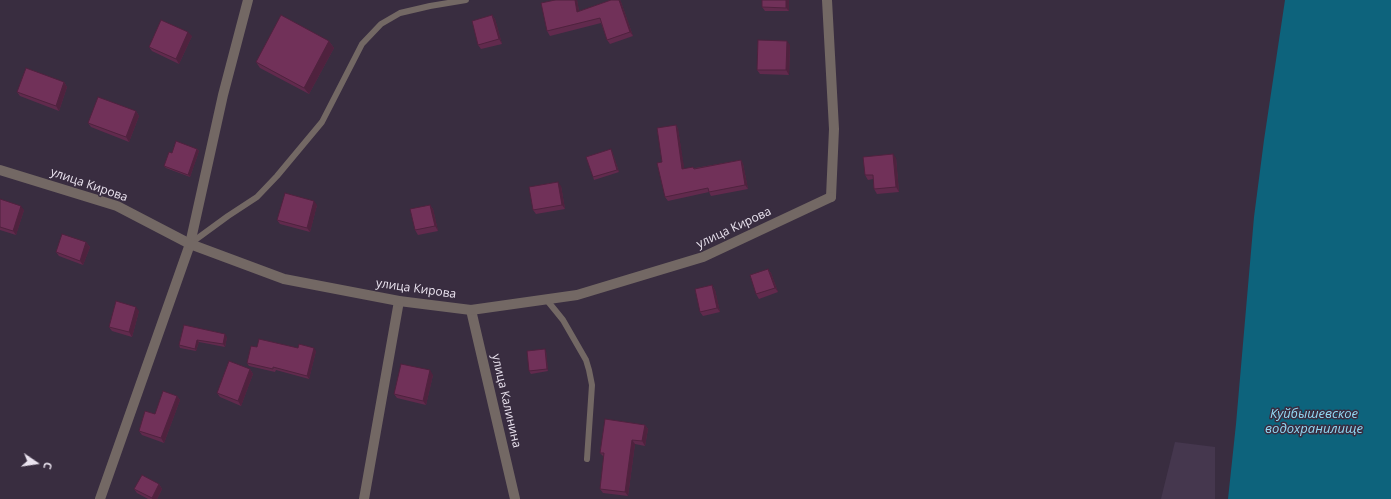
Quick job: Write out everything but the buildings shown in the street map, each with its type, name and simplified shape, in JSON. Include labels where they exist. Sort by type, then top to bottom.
[{"type":"street","points":[[100,499],[190,244],[223,95],[248,0]]},
{"type":"street","name":"улица Кирова","points":[[0,170],[117,206],[190,244],[284,279],[399,301],[472,310],[577,295],[703,257],[831,197],[834,129],[827,0]]},
{"type":"street","points":[[364,499],[399,301]]},
{"type":"street","name":"улица Калинина","points":[[472,310],[515,499]]},
{"type":"lane","points":[[190,244],[228,216],[257,198],[277,176],[322,122],[362,44],[381,24],[400,13],[466,0]]},
{"type":"lane","points":[[546,299],[563,320],[586,360],[590,370],[592,385],[587,458]]},
{"type":"shaded area","points":[[1175,442],[1215,447],[1215,499],[1161,499]]},
{"type":"water","name":"Куйбышевское водохранилище","points":[[1285,0],[1391,0],[1391,499],[1228,499],[1254,217]]}]
